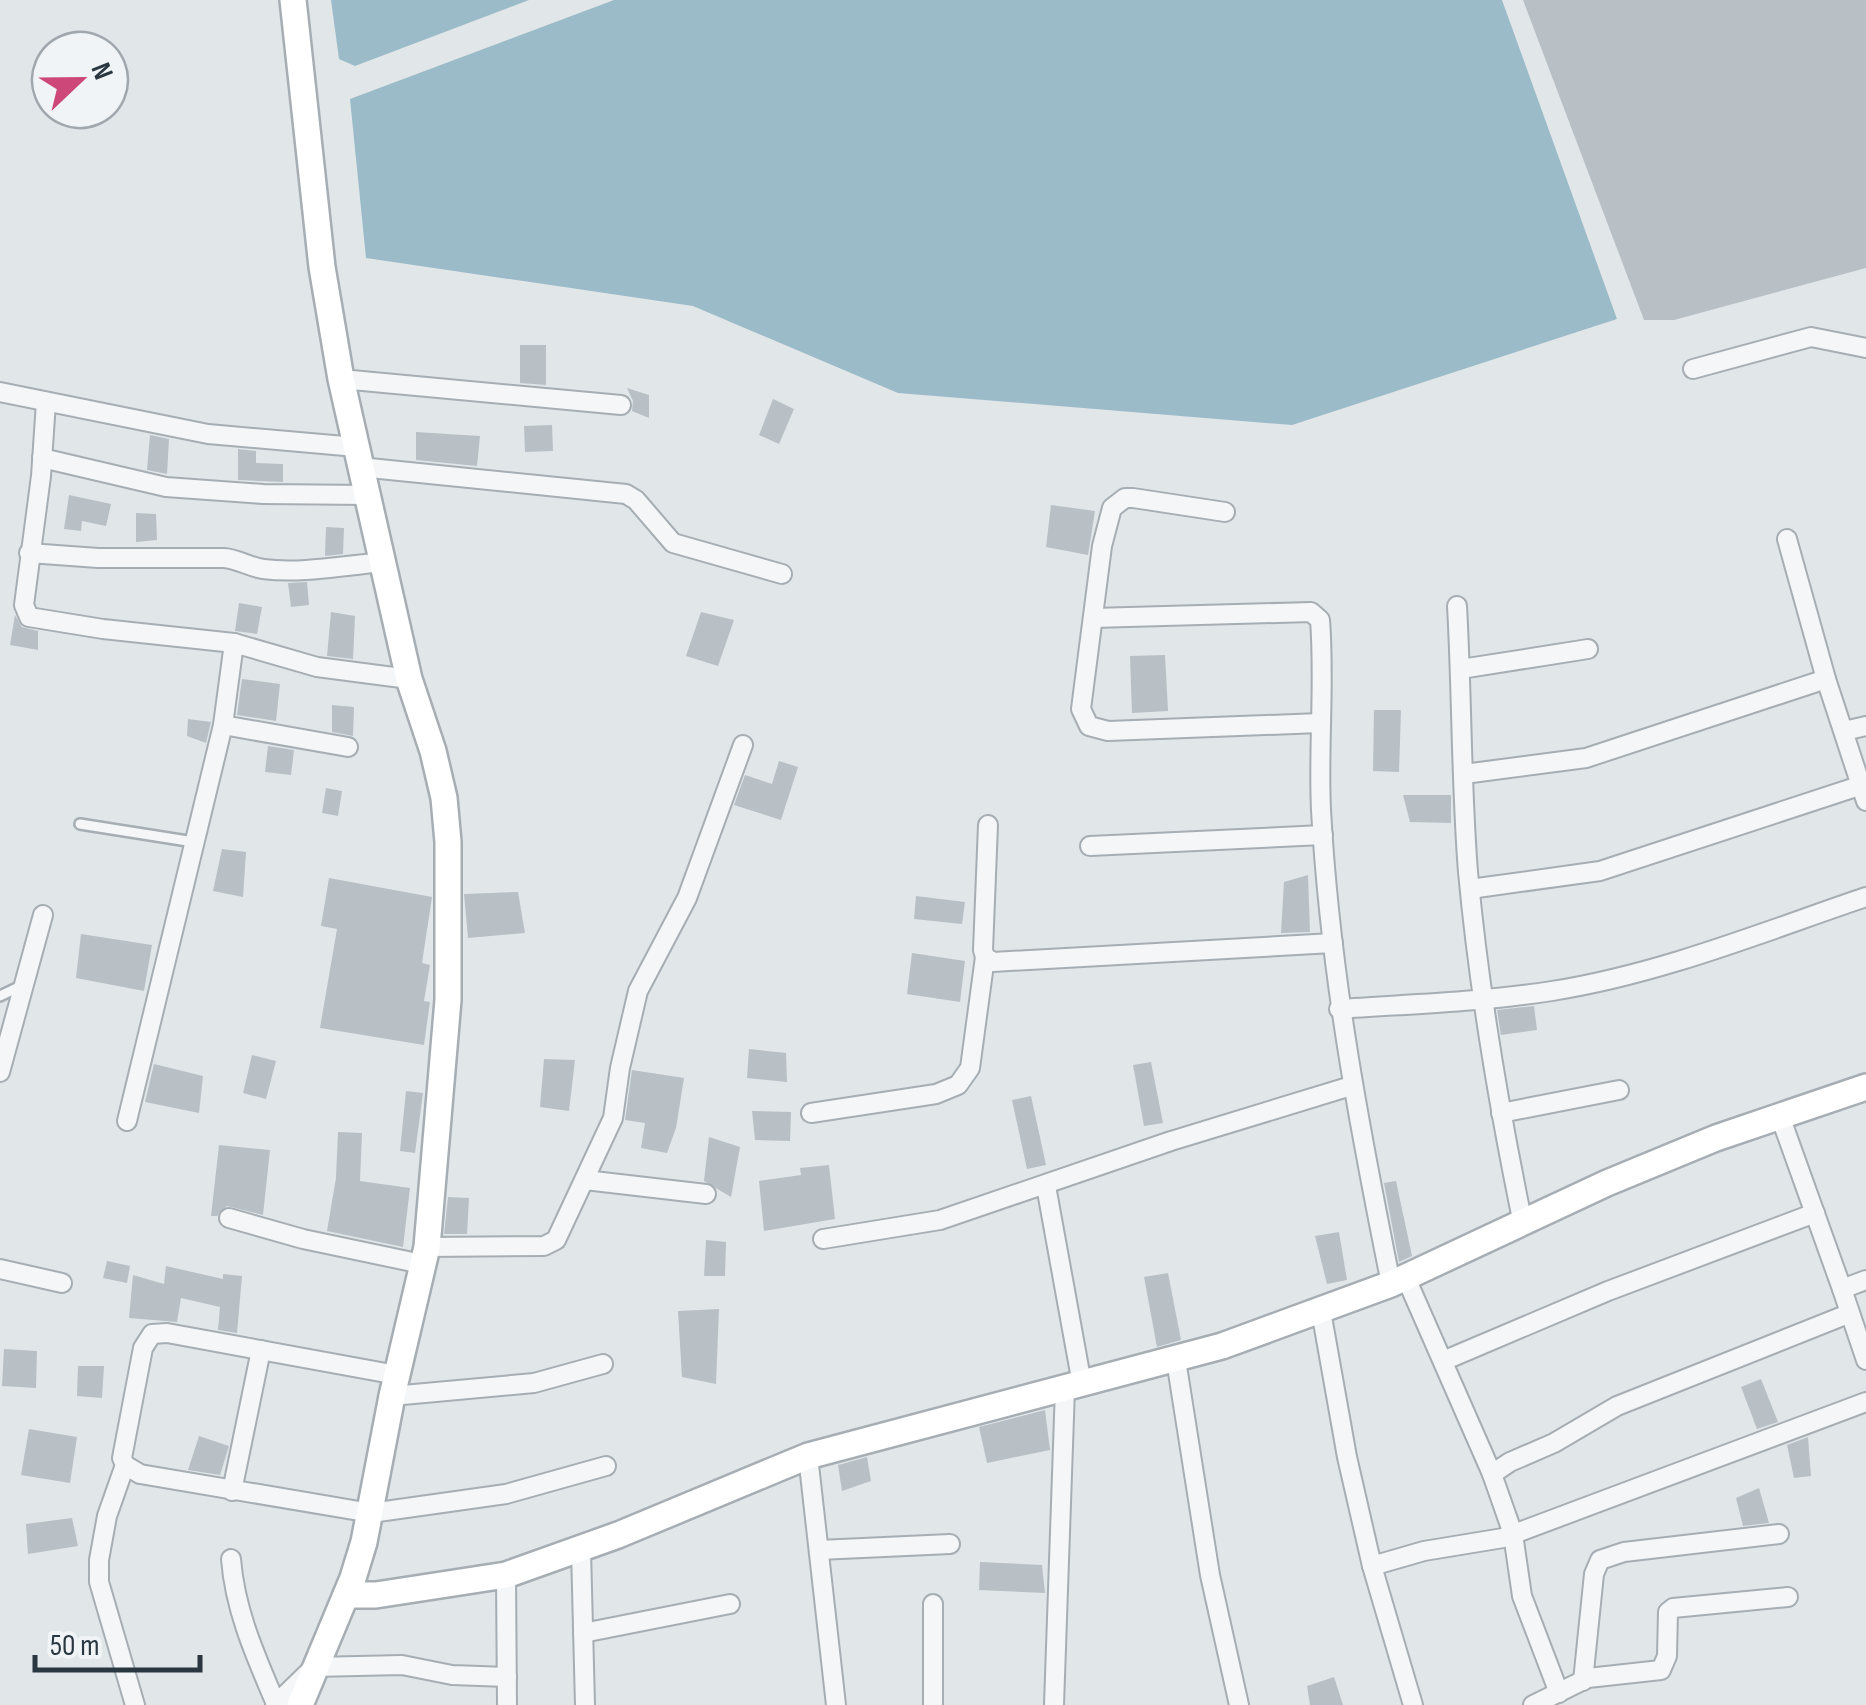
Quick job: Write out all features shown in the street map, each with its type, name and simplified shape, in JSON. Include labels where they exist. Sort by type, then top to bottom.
[{"type":"street","points":[[293,0],[322,267],[342,379],[409,678],[444,798],[448,842],[448,1000],[425,1255],[371,1513],[346,1595],[300,1705]]},
{"type":"street","points":[[1693,369],[1811,337],[1866,348]]},
{"type":"street","points":[[342,379],[621,404]]},
{"type":"street","points":[[0,392],[208,434],[626,494],[636,500],[673,543],[782,574]]},
{"type":"street","points":[[46,402],[24,606],[29,617],[103,630],[234,643],[317,668],[409,678]]},
{"type":"street","points":[[42,458],[166,487],[368,496]]},
{"type":"street","points":[[1225,512],[1133,498],[1117,502],[1102,546],[1081,709],[1090,726],[1098,731],[1320,723]]},
{"type":"street","points":[[1470,889],[1600,871],[1864,793],[1826,679],[1787,539]]},
{"type":"street","points":[[29,553],[98,558],[224,558],[257,568],[282,570],[385,562]]},
{"type":"street","points":[[1456,606],[1470,889],[1500,1113],[1523,1224]]},
{"type":"street","points":[[1093,618],[1312,612],[1320,620],[1324,835],[1339,1010],[1351,1086],[1398,1281],[1443,1361],[1492,1474],[1513,1534],[1522,1596],[1559,1693]]},
{"type":"street","points":[[127,1120],[223,724],[234,643]]},
{"type":"street","points":[[1460,669],[1588,649]]},
{"type":"street","points":[[1464,774],[1586,758],[1826,679]]},
{"type":"street","points":[[223,724],[348,747]]},
{"type":"street","points":[[1844,731],[1866,726]]},
{"type":"street","points":[[228,1218],[303,1239],[425,1255],[551,1244],[562,1230],[613,1118],[638,991],[687,898],[744,745]]},
{"type":"street","points":[[811,1113],[936,1094],[958,1085],[970,1068],[985,957],[982,920],[988,825]]},
{"type":"street","points":[[1090,846],[1324,835]]},
{"type":"street","points":[[1339,1010],[1551,991],[1636,972],[1866,897]]},
{"type":"street","points":[[0,1072],[43,915]]},
{"type":"street","points":[[985,957],[993,962],[1055,961],[1333,943]]},
{"type":"street","points":[[824,1239],[940,1220],[1351,1086]]},
{"type":"street","points":[[346,1595],[376,1595],[506,1576],[581,1550],[808,1456],[1176,1360],[1398,1281],[1607,1183],[1716,1138],[1866,1086]]},
{"type":"street","points":[[1500,1113],[1619,1090]]},
{"type":"street","points":[[1780,1116],[1866,1360]]},
{"type":"street","points":[[585,1180],[706,1194]]},
{"type":"street","points":[[1046,1186],[1074,1386],[1054,1705]]},
{"type":"street","points":[[1443,1361],[1608,1292],[1814,1214]]},
{"type":"street","points":[[0,1269],[62,1283]]},
{"type":"street","points":[[1842,1289],[1866,1280]]},
{"type":"street","points":[[1322,1311],[1347,1457],[1372,1566],[1412,1705]]},
{"type":"street","points":[[1492,1474],[1616,1406],[1848,1314]]},
{"type":"street","points":[[135,1705],[99,1582],[99,1560],[107,1516],[125,1465],[122,1452],[143,1348],[152,1334],[168,1333],[260,1350],[395,1385],[534,1384],[603,1364]]},
{"type":"street","points":[[232,1491],[260,1350]]},
{"type":"street","points":[[1176,1360],[1210,1575],[1239,1705]]},
{"type":"street","points":[[1372,1566],[1424,1551],[1513,1534],[1866,1402]]},
{"type":"street","points":[[808,1456],[836,1705]]},
{"type":"street","points":[[125,1465],[140,1474],[371,1513],[506,1494],[606,1466]]},
{"type":"street","points":[[1583,1681],[1594,1574],[1600,1560],[1624,1552],[1779,1534]]},
{"type":"street","points":[[819,1550],[950,1544]]},
{"type":"street","points":[[581,1550],[585,1705]]},
{"type":"street","points":[[231,1559],[247,1634],[276,1705],[314,1667],[402,1665],[452,1675],[507,1677]]},
{"type":"street","points":[[506,1576],[507,1705]]},
{"type":"street","points":[[1533,1705],[1583,1681],[1661,1670],[1667,1656],[1667,1620],[1673,1608],[1788,1597]]},
{"type":"street","points":[[583,1633],[730,1604]]},
{"type":"street","points":[[933,1604],[933,1705]]},
{"type":"lane","points":[[80,824],[194,842]]},
{"type":"lane","points":[[0,996],[24,985]]},
{"type":"water","points":[[331,0],[529,0],[355,66],[339,59]]},
{"type":"water","points":[[614,0],[1502,0],[1617,319],[1292,425],[898,393],[693,306],[366,258],[350,99]]},
{"type":"building","points":[[1523,0],[1866,0],[1866,268],[1674,320],[1644,320]]},
{"type":"building","points":[[520,345],[546,345],[546,385],[520,383]]},
{"type":"building","points":[[627,388],[649,395],[649,418],[632,411],[633,401]]},
{"type":"building","points":[[773,399],[794,409],[779,444],[759,435]]},
{"type":"building","points":[[552,425],[553,451],[525,452],[524,426]]},
{"type":"building","points":[[416,432],[480,436],[477,466],[416,460]]},
{"type":"building","points":[[150,435],[169,439],[167,474],[147,470]]},
{"type":"building","points":[[238,449],[256,451],[256,463],[283,464],[283,482],[238,480]]},
{"type":"building","points":[[69,495],[111,504],[106,526],[82,521],[81,531],[64,529]]},
{"type":"building","points":[[1051,505],[1095,511],[1088,555],[1046,547]]},
{"type":"building","points":[[136,513],[156,514],[157,540],[136,542]]},
{"type":"building","points":[[326,527],[344,528],[343,554],[325,556]]},
{"type":"building","points":[[307,582],[309,605],[291,607],[288,583]]},
{"type":"building","points":[[239,603],[262,607],[257,634],[235,631]]},
{"type":"building","points":[[331,612],[355,616],[353,659],[327,656]]},
{"type":"building","points":[[701,612],[734,620],[718,666],[686,656]]},
{"type":"building","points":[[15,615],[22,627],[38,631],[38,650],[10,645]]},
{"type":"building","points":[[1165,655],[1168,711],[1132,713],[1130,656]]},
{"type":"building","points":[[242,679],[280,684],[276,721],[237,715]]},
{"type":"building","points":[[332,705],[354,707],[353,736],[332,732]]},
{"type":"building","points":[[1374,710],[1401,710],[1399,772],[1373,771]]},
{"type":"building","points":[[188,719],[211,722],[206,743],[187,736]]},
{"type":"building","points":[[268,746],[294,750],[291,775],[265,772]]},
{"type":"building","points":[[779,761],[798,767],[781,820],[734,805],[745,775],[772,784]]},
{"type":"building","points":[[326,788],[342,791],[338,816],[322,813]]},
{"type":"building","points":[[1403,795],[1451,795],[1451,823],[1410,822]]},
{"type":"building","points":[[222,849],[246,852],[243,897],[213,891]]},
{"type":"building","points":[[1308,875],[1310,932],[1281,933],[1284,882]]},
{"type":"building","points":[[329,878],[432,897],[422,963],[430,965],[424,1001],[430,1002],[424,1045],[320,1028],[337,929],[321,926]]},
{"type":"building","points":[[518,892],[525,933],[468,938],[464,894]]},
{"type":"building","points":[[916,896],[965,902],[962,924],[914,919]]},
{"type":"building","points":[[81,934],[152,945],[144,991],[76,978]]},
{"type":"building","points":[[912,953],[965,961],[960,1002],[907,994]]},
{"type":"building","points":[[1534,1006],[1537,1030],[1501,1035],[1497,1010]]},
{"type":"building","points":[[749,1049],[786,1053],[787,1082],[747,1078]]},
{"type":"building","points":[[252,1055],[276,1061],[266,1099],[243,1093]]},
{"type":"building","points":[[544,1059],[575,1060],[569,1111],[540,1107]]},
{"type":"building","points":[[1151,1062],[1163,1123],[1144,1126],[1133,1065]]},
{"type":"building","points":[[154,1064],[203,1076],[199,1113],[145,1102]]},
{"type":"building","points":[[632,1070],[684,1078],[676,1128],[667,1153],[641,1148],[645,1123],[625,1120]]},
{"type":"building","points":[[406,1091],[423,1093],[415,1153],[400,1151]]},
{"type":"building","points":[[1031,1096],[1046,1165],[1027,1169],[1012,1100]]},
{"type":"building","points":[[752,1111],[791,1112],[790,1141],[755,1140]]},
{"type":"building","points":[[338,1132],[362,1133],[360,1181],[410,1188],[403,1247],[327,1231],[336,1178]]},
{"type":"building","points":[[709,1137],[740,1147],[731,1197],[704,1181]]},
{"type":"building","points":[[219,1145],[270,1150],[263,1215],[227,1206],[217,1216],[211,1216]]},
{"type":"building","points":[[829,1165],[835,1219],[764,1231],[759,1181],[801,1175],[800,1168]]},
{"type":"building","points":[[1396,1181],[1412,1256],[1399,1262],[1384,1183]]},
{"type":"building","points":[[448,1197],[469,1198],[467,1234],[444,1234]]},
{"type":"building","points":[[1339,1232],[1347,1280],[1327,1284],[1315,1236]]},
{"type":"building","points":[[706,1240],[726,1242],[725,1276],[704,1276]]},
{"type":"building","points":[[107,1261],[130,1266],[127,1283],[103,1278]]},
{"type":"building","points":[[166,1266],[223,1279],[223,1274],[242,1276],[237,1333],[218,1330],[220,1307],[181,1298],[177,1322],[129,1318],[133,1275],[164,1284]]},
{"type":"building","points":[[1168,1273],[1181,1340],[1157,1347],[1144,1277]]},
{"type":"building","points":[[719,1309],[716,1384],[682,1377],[678,1311]]},
{"type":"building","points":[[4,1349],[37,1351],[36,1388],[2,1386]]},
{"type":"building","points":[[78,1366],[104,1366],[102,1398],[77,1396]]},
{"type":"building","points":[[1761,1379],[1778,1422],[1757,1429],[1741,1387]]},
{"type":"building","points":[[1045,1410],[1050,1450],[987,1463],[979,1427]]},
{"type":"building","points":[[29,1429],[77,1437],[70,1483],[21,1475]]},
{"type":"building","points":[[199,1436],[229,1446],[220,1475],[188,1470]]},
{"type":"building","points":[[1808,1437],[1811,1476],[1794,1478],[1787,1445]]},
{"type":"building","points":[[867,1457],[871,1481],[842,1491],[838,1465]]},
{"type":"building","points":[[1759,1488],[1769,1523],[1743,1526],[1736,1498]]},
{"type":"building","points":[[72,1518],[78,1546],[28,1554],[26,1524]]},
{"type":"building","points":[[980,1562],[1042,1565],[1045,1593],[979,1590]]},
{"type":"building","points":[[1334,1677],[1343,1705],[1310,1705],[1307,1686]]}]
